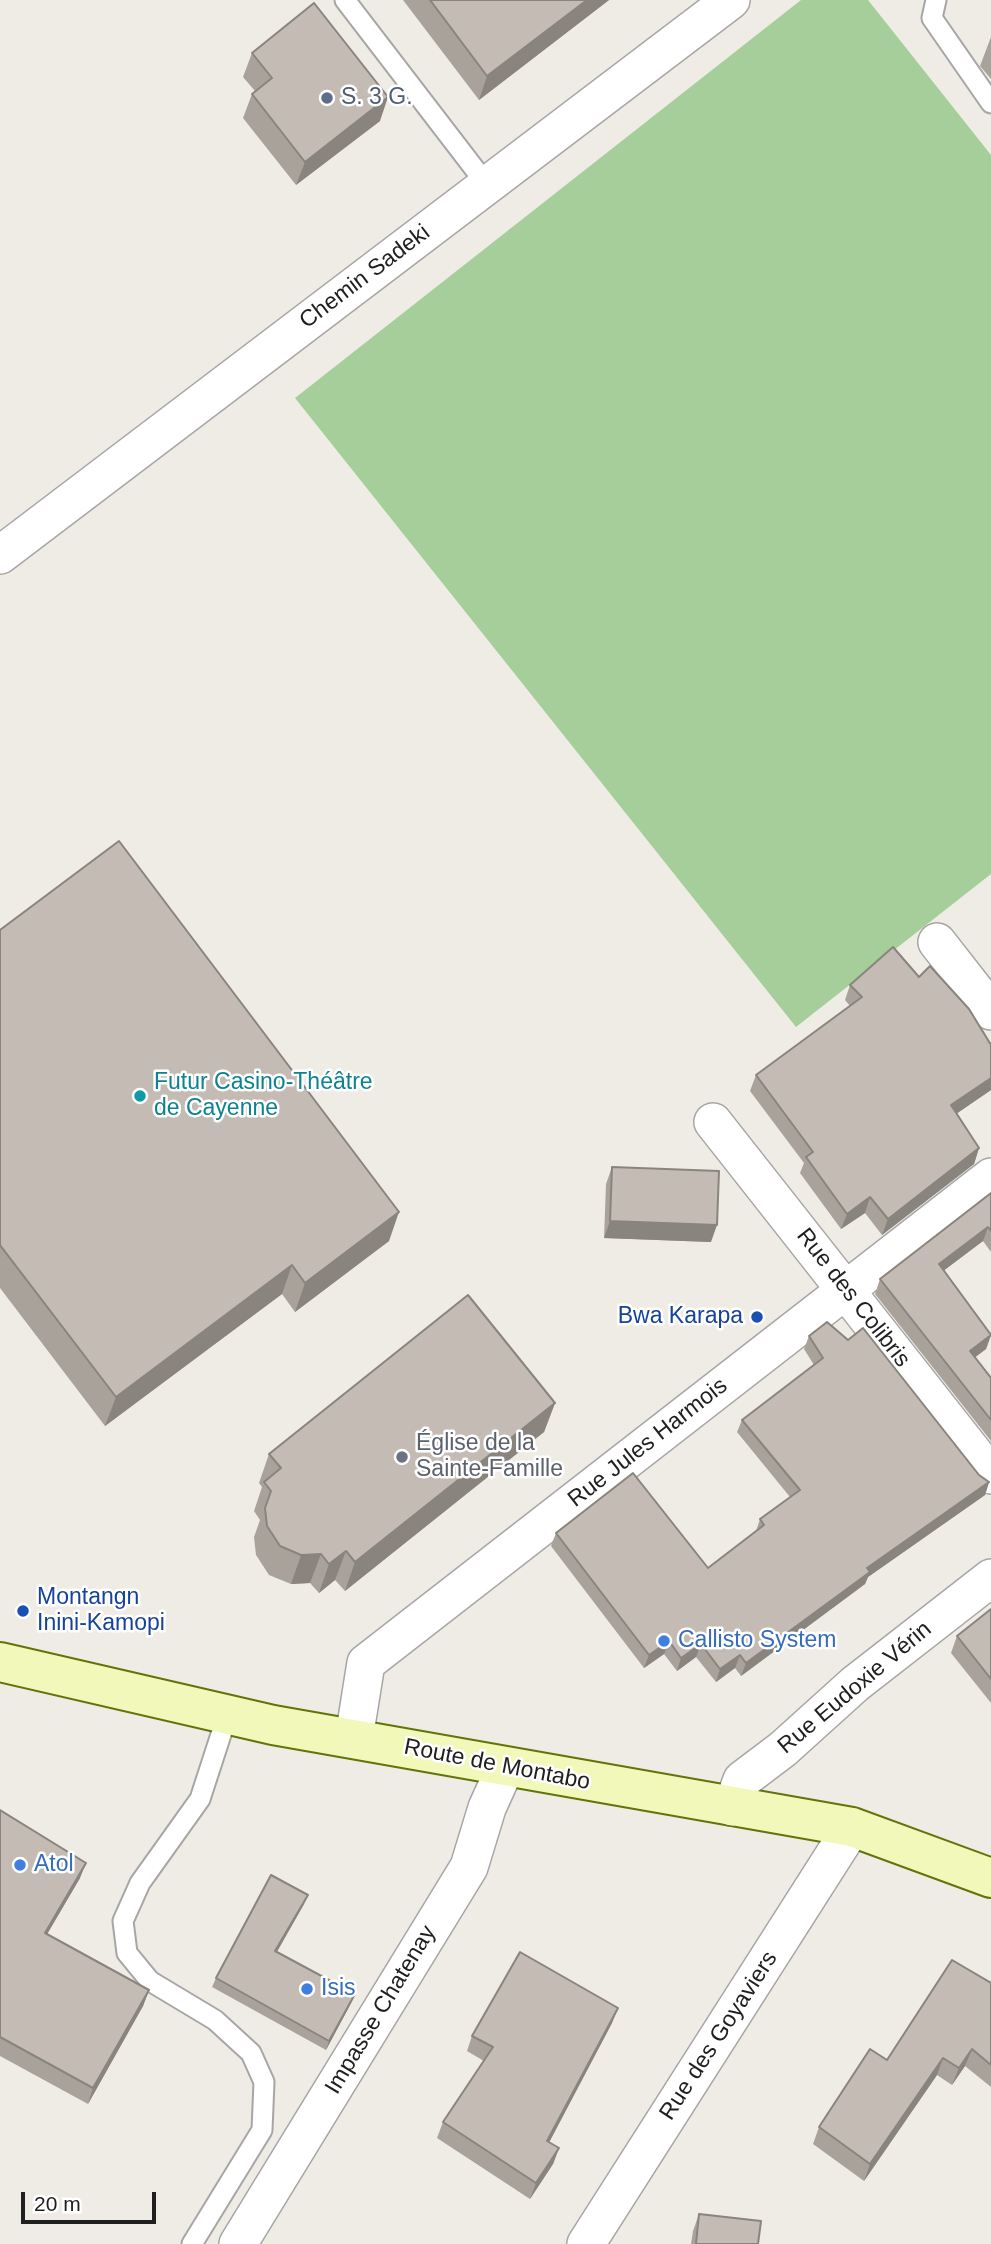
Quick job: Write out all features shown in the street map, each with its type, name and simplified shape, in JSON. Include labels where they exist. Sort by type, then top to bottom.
[{"type":"main road","name":"Route de Montabo","points":[[0,1662],[227,1716],[505,1768],[852,1827],[991,1878]]},
{"type":"street","name":"Chemin Sadeki","points":[[0,555],[487,185],[712,5]]},
{"type":"street","points":[[937,942],[991,1011]]},
{"type":"street","name":"Rue des Colibris","points":[[713,1122],[991,1475]]},
{"type":"street","name":"Rue Jules Harmois","points":[[354,1738],[366,1663],[991,1177]]},
{"type":"street","name":"Rue Eudoxie Vérin","points":[[732,1807],[742,1780],[783,1749],[855,1684],[991,1578]]},
{"type":"street","name":"Impasse Chatenay","points":[[238,2244],[469,1867],[487,1808],[505,1768]]},
{"type":"street","name":"Rue des Goyaviers","points":[[586,2244],[852,1827]]},
{"type":"lane","points":[[345,0],[487,185]]},
{"type":"lane","points":[[936,0],[932,18],[991,103]]},
{"type":"lane","points":[[192,2244],[262,2130],[264,2082],[251,2053],[215,2021],[150,1981],[127,1953],[123,1921],[140,1883],[200,1799],[227,1716]]},
{"type":"green space","points":[[801,0],[868,0],[991,155],[991,874],[796,1027],[295,398]]},
{"type":"building","points":[[430,0],[587,0],[487,76]]},
{"type":"building","points":[[314,3],[388,97],[305,162],[252,94],[272,78],[252,53]]},
{"type":"building","name":"Futur Casino-Théâtre de Cayenne","points":[[119,841],[399,1212],[305,1283],[292,1265],[116,1397],[0,1245],[0,930]]},
{"type":"building","points":[[893,947],[919,977],[930,966],[969,1009],[991,1045],[991,1078],[951,1105],[979,1148],[888,1219],[870,1197],[847,1214],[806,1157],[813,1152],[756,1075],[862,997],[850,985]]},
{"type":"building","points":[[612,1167],[719,1171],[717,1225],[610,1221]]},
{"type":"building","points":[[991,1193],[991,1231],[988,1227],[939,1264],[991,1335],[970,1351],[991,1378],[991,1420],[880,1279]]},
{"type":"building","name":"Église de la Sainte-Famille","points":[[468,1295],[555,1403],[355,1562],[346,1551],[329,1564],[321,1554],[301,1555],[280,1546],[267,1526],[265,1508],[271,1491],[264,1482],[281,1468],[269,1454]]},
{"type":"building","points":[[827,1322],[848,1340],[863,1328],[979,1475],[989,1482],[867,1568],[870,1572],[746,1663],[740,1655],[720,1669],[701,1644],[681,1658],[669,1641],[649,1655],[556,1533],[633,1473],[708,1568],[764,1525],[760,1519],[800,1490],[742,1420],[823,1358],[809,1336]]},
{"type":"building","points":[[991,1609],[991,1679],[957,1636]]},
{"type":"building","points":[[0,1810],[86,1863],[45,1933],[149,1990],[93,2088],[0,2037]]},
{"type":"building","points":[[271,1875],[308,1895],[275,1951],[355,1994],[329,2041],[216,1978]]},
{"type":"building","points":[[520,1952],[618,2008],[547,2141],[559,2148],[536,2183],[443,2122],[493,2047],[472,2036]]},
{"type":"building","points":[[952,1960],[991,1983],[991,2065],[972,2049],[959,2068],[943,2058],[870,2164],[819,2127],[870,2049],[887,2060]]},
{"type":"building","points":[[699,2214],[761,2221],[758,2244],[696,2244]]},
{"type":"place","name":"S. 3 G.","points":[[327,98]]},
{"type":"place","name":"Futur Casino-Théâtre de Cayenne","points":[[140,1096]]},
{"type":"place","name":"Bwa Karapa","points":[[757,1317]]},
{"type":"place","name":"Église de la Sainte-Famille","points":[[402,1457]]},
{"type":"place","name":"Montangn Inini-Kamopi","points":[[23,1611]]},
{"type":"place","name":"Callisto System","points":[[664,1641]]},
{"type":"place","name":"Atol","points":[[20,1865]]},
{"type":"place","name":"Isis","points":[[307,1989]]}]
